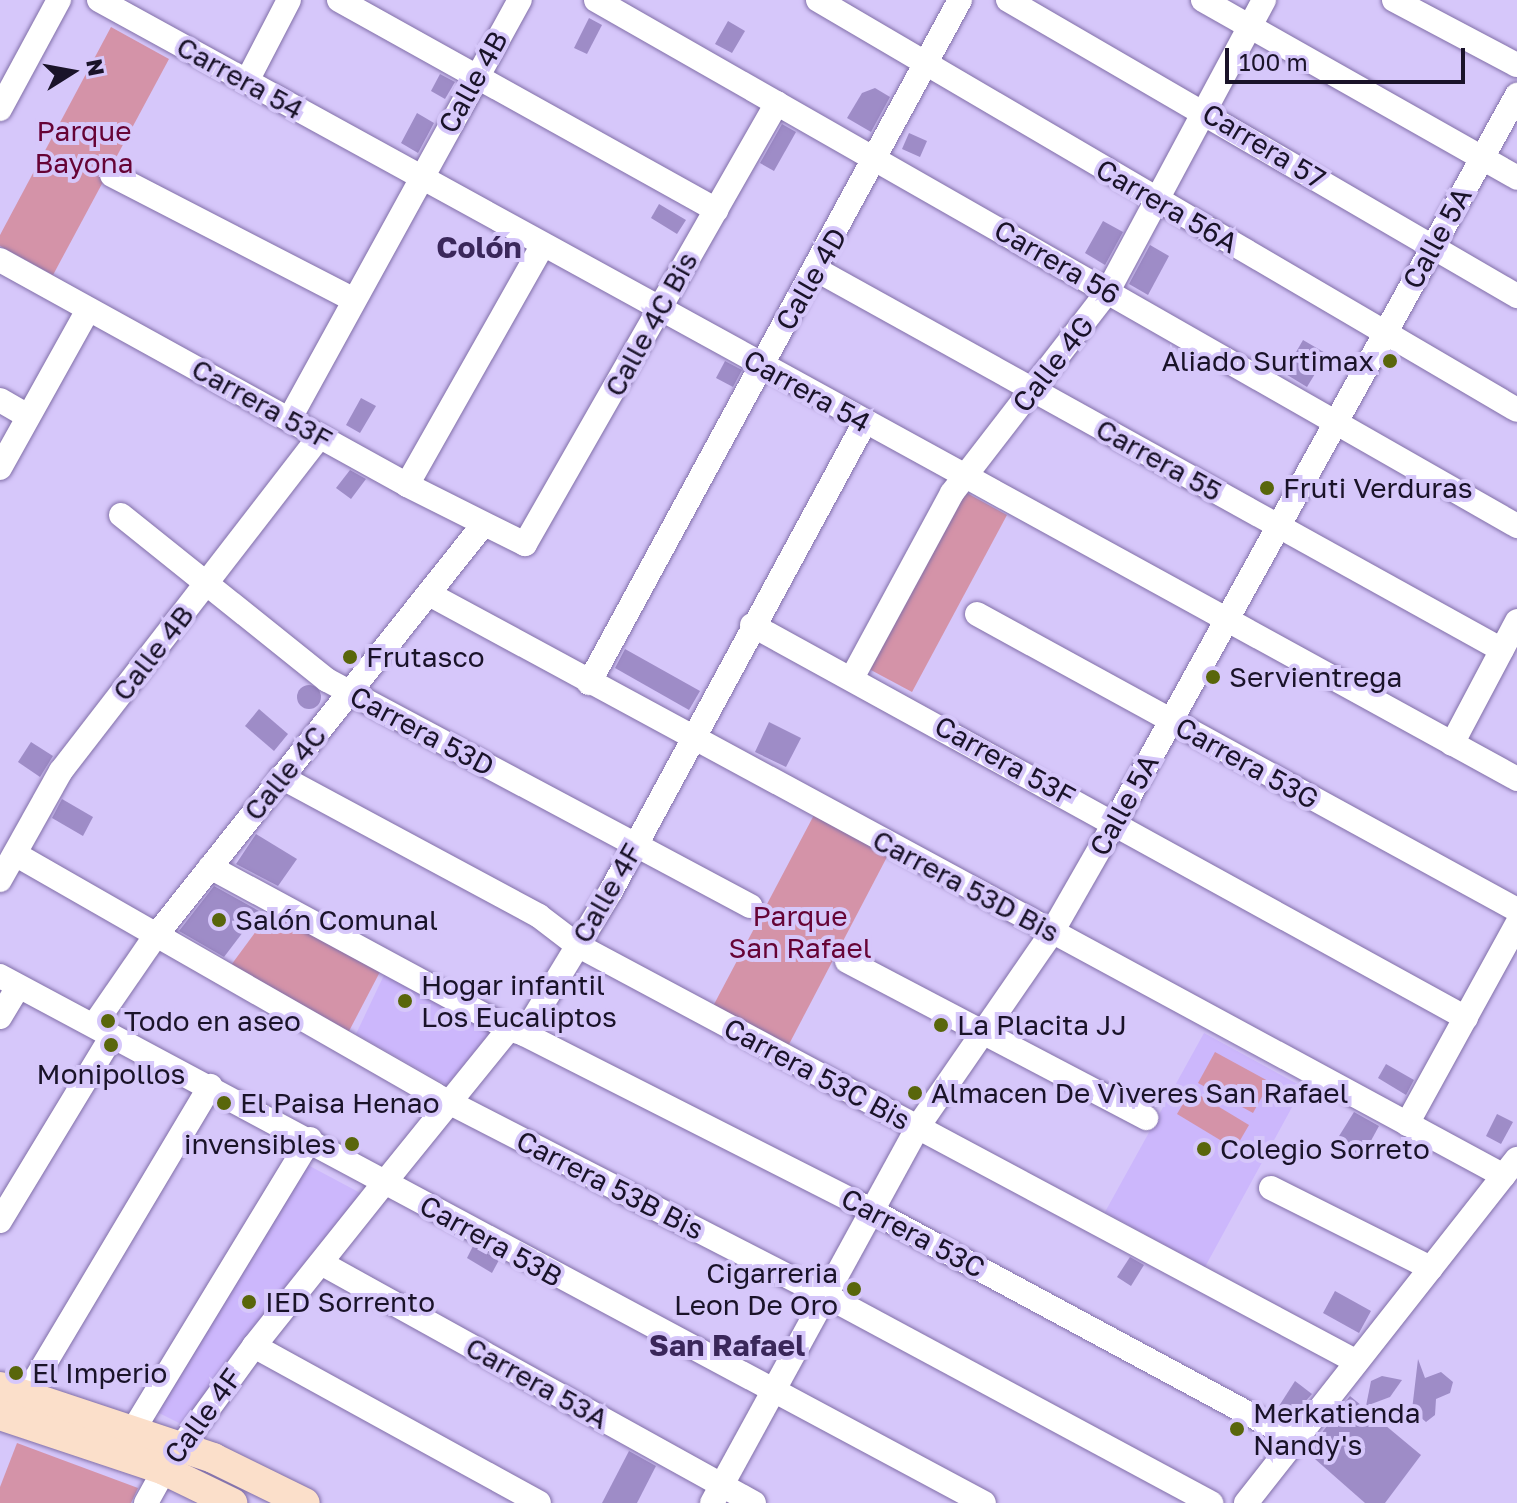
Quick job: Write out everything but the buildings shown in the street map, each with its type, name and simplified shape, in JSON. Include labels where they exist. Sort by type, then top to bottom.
[{"type":"main road","points":[[13,1391],[132,1432],[232,1503]]},
{"type":"main road","points":[[0,1415],[172,1458],[305,1503]]},
{"type":"street","points":[[0,109],[59,0]]},
{"type":"street","name":"Carrera 54","points":[[99,0],[1517,779]]},
{"type":"street","points":[[247,81],[289,0]]},
{"type":"street","points":[[339,0],[716,210]]},
{"type":"street","name":"Calle 4B","points":[[290,418],[520,0]]},
{"type":"street","name":"Carrera 56","points":[[596,0],[1517,526]]},
{"type":"street","name":"Carrera 56A","points":[[818,0],[1517,410]]},
{"type":"street","name":"Calle 4D","points":[[589,683],[878,160],[960,0]]},
{"type":"street","name":"Carrera 57","points":[[1008,0],[1205,111],[1517,296]]},
{"type":"street","points":[[1203,0],[1517,178]]},
{"type":"street","name":"Calle 4G","points":[[852,678],[963,477],[1034,390],[1108,291],[1264,0]]},
{"type":"street","points":[[1394,0],[1517,65]]},
{"type":"street","name":"Calle 5A","points":[[717,1494],[823,1294],[917,1128],[1052,932],[1115,822],[1517,95]]},
{"type":"street","name":"Calle 4C Bis","points":[[525,544],[777,103]]},
{"type":"street","points":[[112,175],[354,300]]},
{"type":"street","points":[[407,485],[543,245]]},
{"type":"street","name":"Carrera 53F","points":[[0,260],[407,485],[525,544]]},
{"type":"street","name":"Carrera 55","points":[[817,270],[1502,650]]},
{"type":"street","points":[[0,468],[88,310]]},
{"type":"street","points":[[0,400],[28,416]]},
{"type":"street","name":"Calle 4F","points":[[146,1503],[172,1458],[254,1346],[450,1102],[517,1032],[577,945],[865,422]]},
{"type":"street","name":"Calle 4B","points":[[0,880],[61,771],[320,436]]},
{"type":"street","name":"Carrera 53D","points":[[121,515],[206,585],[350,693],[750,906]]},
{"type":"street","name":"Calle 4C","points":[[0,1221],[154,938],[483,525]]},
{"type":"street","name":"Carrera 53D Bis","points":[[429,594],[690,739],[1407,1124],[1510,1168]]},
{"type":"street","name":"Carrera 53G","points":[[977,614],[1517,910]]},
{"type":"street","points":[[1452,744],[1517,621]]},
{"type":"street","name":"Carrera 53F","points":[[752,625],[1115,822],[1466,1018]]},
{"type":"street","name":"Carrera 53C Bis","points":[[281,777],[539,916],[577,945],[1357,1362]]},
{"type":"street","name":"Carrera 53B Bis","points":[[15,854],[154,938],[450,1102],[823,1294],[1211,1503]]},
{"type":"street","name":"Carrera 53C","points":[[210,867],[517,1032],[869,1210],[1298,1440]]},
{"type":"street","points":[[1407,1124],[1517,924]]},
{"type":"street","points":[[847,961],[1146,1118]]},
{"type":"street","points":[[0,1017],[9,981]]},
{"type":"street","name":"Carrera 53B","points":[[9,981],[310,1139],[772,1394],[984,1503]]},
{"type":"street","points":[[13,1391],[210,1086]]},
{"type":"street","points":[[132,1432],[310,1139]]},
{"type":"street","points":[[1246,1503],[1510,1168]]},
{"type":"street","points":[[1271,1188],[1431,1268]]},
{"type":"street","name":"Carrera 53A","points":[[321,1263],[717,1494],[754,1503]]},
{"type":"street","points":[[254,1346],[539,1503]]},
{"type":"shaded area","name":"Hogar infantil Los Eucaliptos","points":[[385,973],[492,1030],[447,1085],[356,1034]]},
{"type":"shaded area","name":"Colegio Sorreto","points":[[1204,1033],[1303,1087],[1205,1267],[1105,1212]]},
{"type":"shaded area","name":"IED Sorrento","points":[[304,1163],[366,1196],[183,1425],[151,1409]]},
{"type":"green space","name":"Parque Bayona","points":[[111,27],[169,59],[53,275],[0,246],[0,235]]},
{"type":"green space","points":[[965,492],[1007,515],[912,692],[869,669]]},
{"type":"green space","name":"Parque San Rafael","points":[[814,815],[888,855],[786,1050],[711,1010]]},
{"type":"green space","points":[[273,908],[382,968],[348,1033],[226,972]]},
{"type":"green space","points":[[1215,1052],[1270,1082],[1253,1113],[1198,1083]]},
{"type":"green space","points":[[1191,1090],[1249,1125],[1235,1149],[1177,1114]]},
{"type":"green space","points":[[17,1443],[138,1488],[131,1503],[0,1503],[0,1487]]},
{"type":"place","name":"Aliado Surtimax","points":[[1390,361]]},
{"type":"place","name":"Fruti Verduras","points":[[1267,488]]},
{"type":"place","name":"Frutasco","points":[[350,657]]},
{"type":"place","name":"Servientrega","points":[[1213,677]]},
{"type":"place","name":"Salón Comunal","points":[[219,920]]},
{"type":"place","name":"Hogar infantil Los Eucaliptos","points":[[405,1001]]},
{"type":"place","name":"Todo en aseo","points":[[108,1021]]},
{"type":"place","name":"La Placita JJ","points":[[941,1025]]},
{"type":"place","name":"Monipollos","points":[[111,1045]]},
{"type":"place","name":"Almacen De Vìveres San Rafael","points":[[915,1093]]},
{"type":"place","name":"El Paisa Henao","points":[[224,1103]]},
{"type":"place","name":"invensibles","points":[[352,1144]]},
{"type":"place","name":"Colegio Sorreto","points":[[1204,1149]]},
{"type":"place","name":"Cigarreria Leon De Oro","points":[[854,1289]]},
{"type":"place","name":"IED Sorrento","points":[[249,1302]]},
{"type":"place","name":"El Imperio","points":[[16,1373]]},
{"type":"place","name":"Merkatienda Nandy's","points":[[1237,1429]]},
{"type":"district","name":"Colón","points":[[479,247]]},
{"type":"district","name":"San Rafael","points":[[727,1345]]}]
